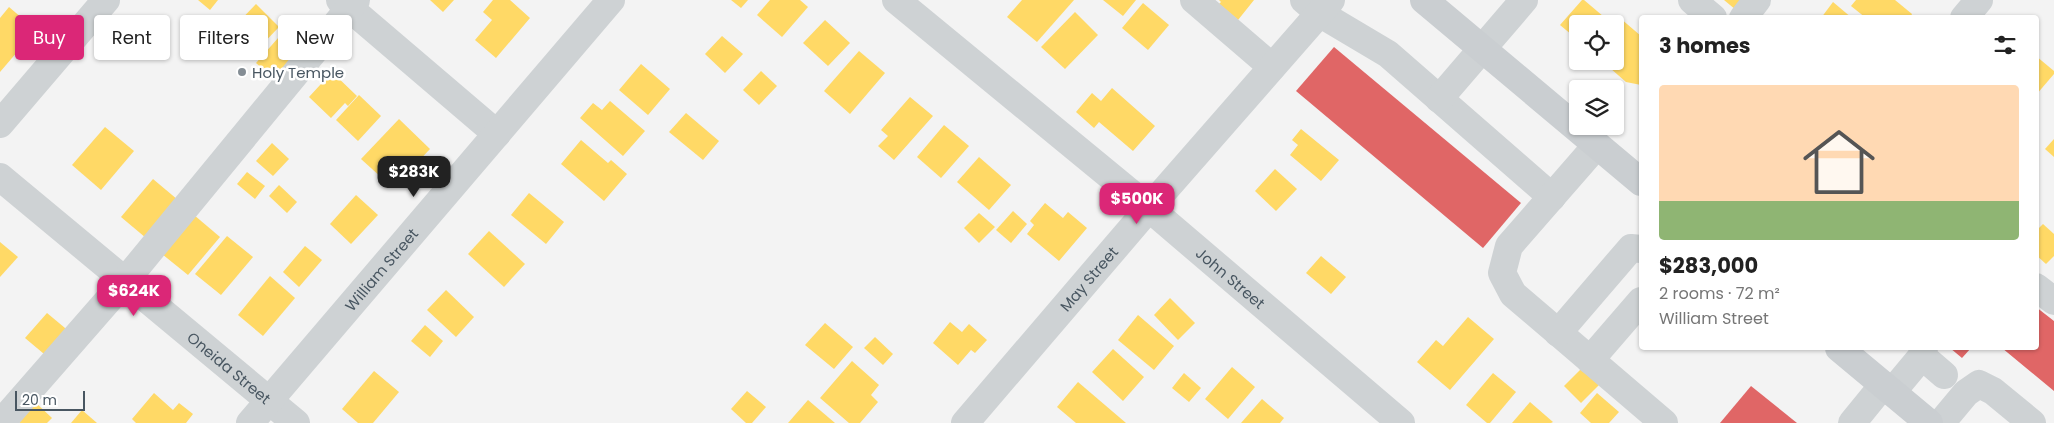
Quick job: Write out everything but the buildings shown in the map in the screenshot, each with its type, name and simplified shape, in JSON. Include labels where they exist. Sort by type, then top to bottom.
[{"type":"main road","points":[[1424,0],[1639,180]]},
{"type":"main road","points":[[1841,350],[1929,423]]},
{"type":"street","points":[[0,124],[106,0]]},
{"type":"street","name":"William Street","points":[[250,423],[611,0]]},
{"type":"street","name":"John Street","points":[[896,0],[1149,208],[1401,423]]},
{"type":"street","points":[[1194,0],[1272,67]]},
{"type":"street","points":[[1439,99],[1524,0]]},
{"type":"street","points":[[1692,0],[1710,15]]},
{"type":"street","points":[[1745,15],[1757,0]]},
{"type":"street","points":[[1966,15],[1979,0]]},
{"type":"street","points":[[2,423],[125,281],[348,3],[497,134]]},
{"type":"street","points":[[1318,4],[1388,54],[1552,197]]},
{"type":"street","name":"May Street","points":[[965,423],[1272,67],[1318,4]]},
{"type":"street","points":[[1597,145],[1509,246],[1502,273],[1513,294],[1664,423]]},
{"type":"street","name":"Oneida Street","points":[[0,177],[296,423]]},
{"type":"street","points":[[1558,333],[1631,248],[1639,249]]},
{"type":"street","points":[[2039,289],[2054,301]]},
{"type":"street","points":[[1590,360],[1639,303]]},
{"type":"street","points":[[1852,423],[1923,352],[1944,375]]},
{"type":"street","points":[[1941,423],[1966,393],[1979,384],[1993,391],[2032,423]]},
{"type":"place","name":"Holy Temple","points":[[242,72]]}]
